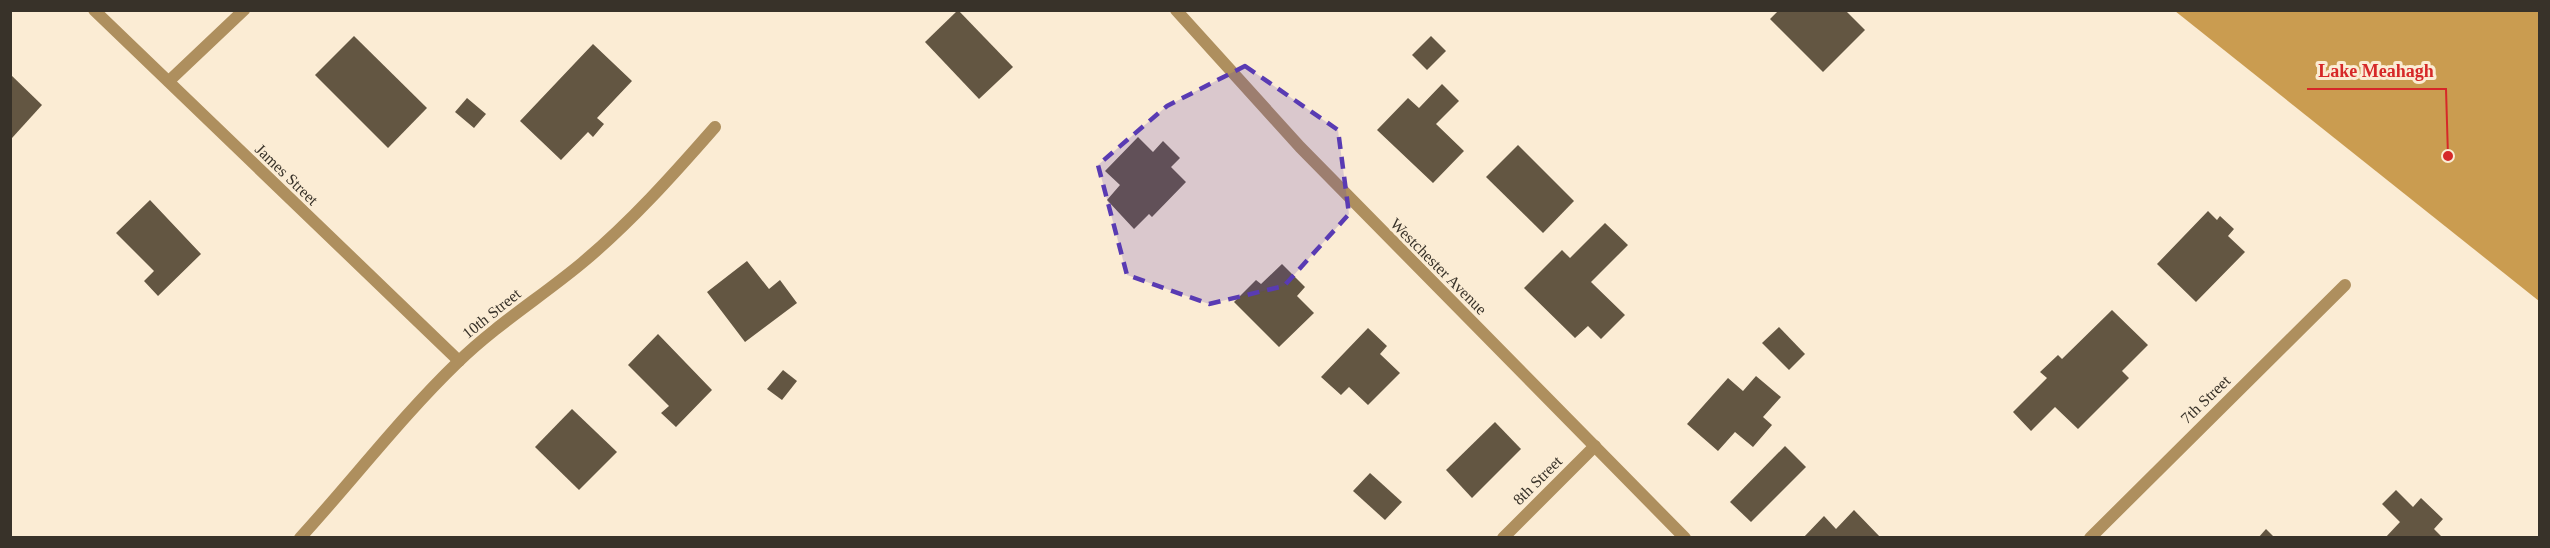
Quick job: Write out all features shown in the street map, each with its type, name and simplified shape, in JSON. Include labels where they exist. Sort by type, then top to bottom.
[{"type":"street","name":"James Street","points":[[94,10],[459,361]]},
{"type":"street","points":[[169,81],[243,10]]},
{"type":"street","name":"Westchester Avenue","points":[[1176,10],[1300,147],[1685,537]]},
{"type":"street","name":"10th Street","points":[[300,537],[412,409],[459,361],[509,318],[581,264],[629,221],[715,127]]},
{"type":"street","name":"7th Street","points":[[2090,537],[2345,285]]},
{"type":"street","name":"8th Street","points":[[1503,537],[1595,446]]},
{"type":"highlighted area","points":[[1245,66],[1338,130],[1349,214],[1284,286],[1209,304],[1127,275],[1098,165],[1167,106]]},
{"type":"shaded area","points":[[2175,11],[2539,11],[2539,301]]},
{"type":"building","points":[[958,10],[1013,67],[979,99],[925,42]]},
{"type":"building","points":[[1779,10],[1849,10],[1847,12],[1865,30],[1823,72],[1770,19]]},
{"type":"building","points":[[354,36],[427,108],[388,148],[315,75]]},
{"type":"building","points":[[1431,36],[1446,51],[1427,70],[1412,55]]},
{"type":"building","points":[[593,44],[632,81],[597,118],[604,124],[593,137],[588,132],[561,160],[520,121]]},
{"type":"building","points":[[10,74],[42,105],[12,138],[10,137]]},
{"type":"building","points":[[1442,84],[1459,101],[1436,124],[1464,151],[1433,183],[1377,130],[1408,98],[1419,108]]},
{"type":"building","points":[[467,98],[486,114],[474,128],[455,112]]},
{"type":"building","points":[[1138,137],[1153,152],[1163,141],[1180,158],[1171,167],[1186,182],[1152,217],[1149,214],[1134,229],[1107,200],[1120,185],[1105,171]]},
{"type":"building","points":[[1518,145],[1574,201],[1543,233],[1486,177]]},
{"type":"building","points":[[150,200],[201,254],[158,296],[144,281],[154,271],[116,233]]},
{"type":"building","points":[[2208,211],[2217,220],[2220,216],[2234,229],[2228,236],[2245,252],[2196,302],[2157,264]]},
{"type":"building","points":[[1605,223],[1628,245],[1591,282],[1625,315],[1601,339],[1588,326],[1575,338],[1524,288],[1562,250],[1570,258]]},
{"type":"building","points":[[747,261],[769,289],[780,280],[797,303],[745,342],[707,292]]},
{"type":"building","points":[[1282,264],[1305,287],[1297,296],[1314,313],[1279,347],[1234,302],[1256,280],[1261,284]]},
{"type":"building","points":[[2112,310],[2148,345],[2122,371],[2129,378],[2078,429],[2055,407],[2031,431],[2013,412],[2047,378],[2040,372],[2058,355],[2062,359]]},
{"type":"building","points":[[1779,327],[1805,354],[1789,370],[1762,343]]},
{"type":"building","points":[[1368,328],[1387,346],[1380,354],[1400,373],[1368,405],[1349,387],[1341,395],[1321,377]]},
{"type":"building","points":[[658,334],[712,390],[676,427],[661,413],[669,406],[628,365]]},
{"type":"building","points":[[783,370],[797,381],[782,400],[767,389]]},
{"type":"building","points":[[1756,376],[1781,397],[1763,417],[1772,425],[1753,447],[1735,432],[1718,451],[1687,424],[1728,378],[1743,391]]},
{"type":"building","points":[[572,409],[617,452],[579,490],[535,447]]},
{"type":"building","points":[[1495,422],[1521,449],[1472,498],[1446,470]]},
{"type":"building","points":[[1785,446],[1806,467],[1751,522],[1730,502]]},
{"type":"building","points":[[1370,473],[1402,502],[1385,520],[1353,491]]},
{"type":"building","points":[[2396,490],[2413,507],[2421,498],[2443,519],[2434,529],[2443,538],[2385,538],[2400,522],[2382,504]]},
{"type":"building","points":[[1854,510],[1881,538],[1803,538],[1824,516],[1836,529]]},
{"type":"building","points":[[2266,529],[2275,538],[2258,538]]},
{"type":"place","name":"Lake Meahagh","points":[[2448,156]]}]
